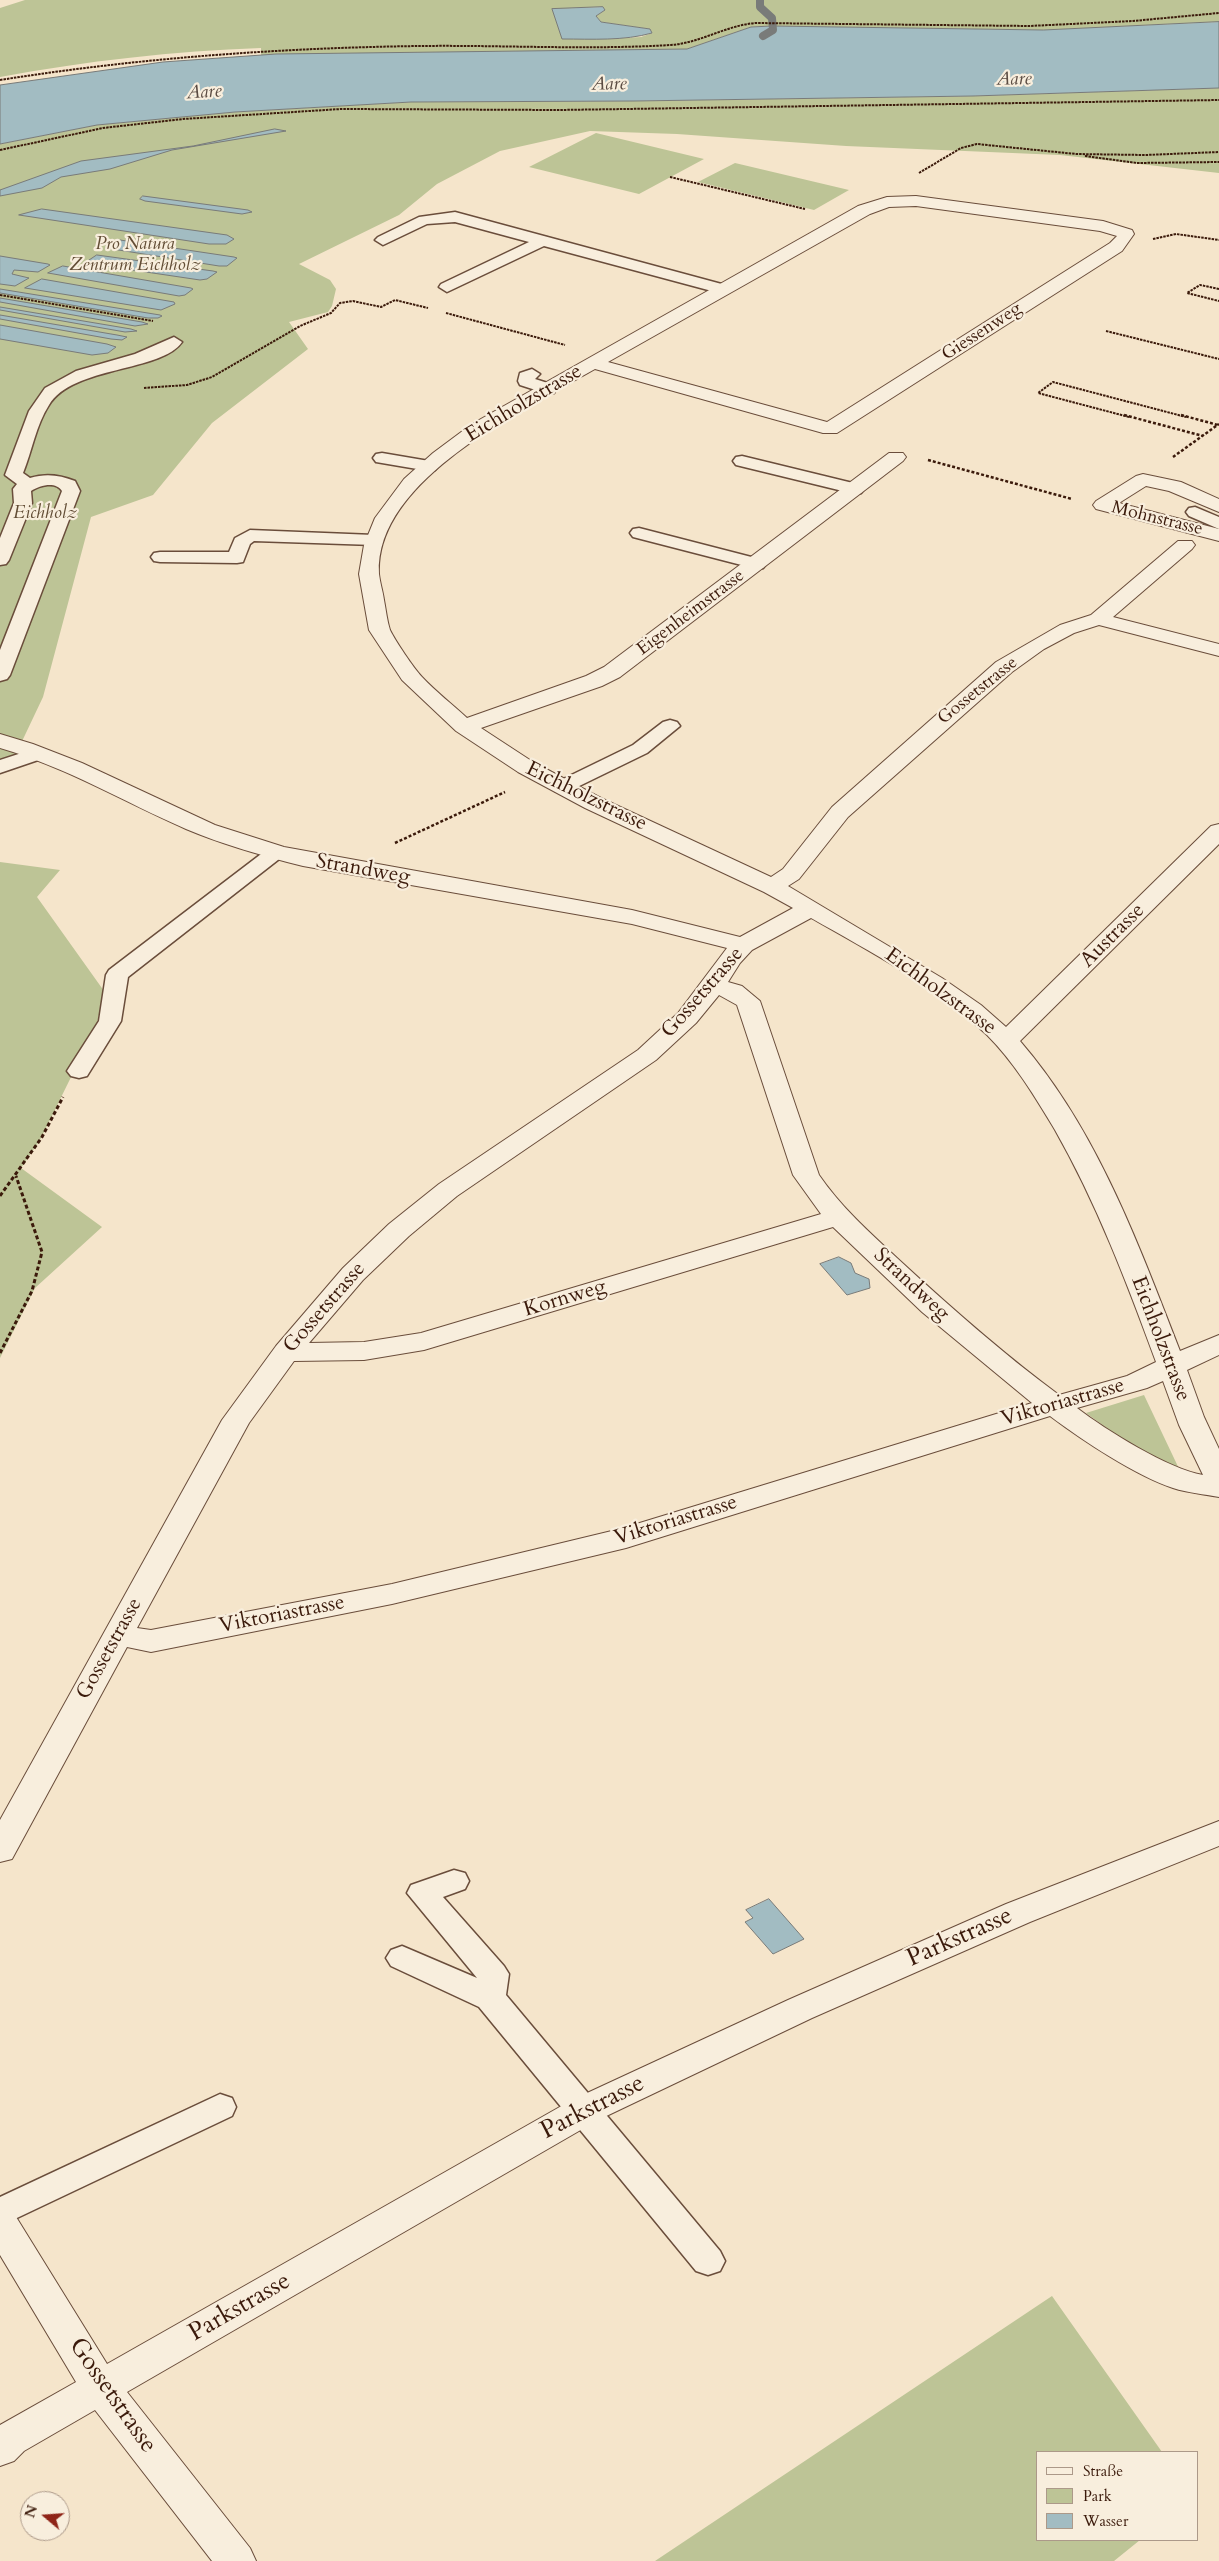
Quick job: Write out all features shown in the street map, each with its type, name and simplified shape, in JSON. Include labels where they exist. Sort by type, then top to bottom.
[{"type":"street","name":"Giessenweg","points":[[598,360],[830,429],[1116,247],[1125,238],[1126,234],[1119,230],[1093,225],[916,201],[900,200],[877,204]]},
{"type":"street","name":"Eichholzstrasse","points":[[877,204],[847,219],[598,360],[540,381],[429,466],[392,506],[374,540],[369,589],[373,614],[398,660],[418,686],[464,726],[504,755],[562,787],[772,887],[876,946],[937,985],[973,1011],[1006,1041],[1058,1113],[1108,1204],[1171,1365],[1191,1422],[1219,1478]]},
{"type":"street","name":"Eigenheimstrasse","points":[[464,726],[604,677],[757,564],[896,457]]},
{"type":"street","name":"Mohnstrasse","points":[[1103,505],[1143,480],[1174,486],[1219,506]]},
{"type":"street","name":"Mohnstrasse","points":[[1103,505],[1219,535]]},
{"type":"street","name":"Gossetstrasse","points":[[772,887],[791,874],[840,812],[1004,667],[1037,645],[1067,629],[1098,619],[1186,545]]},
{"type":"street","points":[[1098,619],[1219,650]]},
{"type":"street","name":"Strandweg","points":[[0,741],[70,765],[196,825],[276,852],[345,867],[632,917],[743,945]]},
{"type":"street","name":"Austrasse","points":[[1006,1041],[1218,834]]},
{"type":"street","name":"Gossetstrasse","points":[[0,1850],[236,1420],[286,1352],[353,1274],[399,1230],[448,1190],[647,1055],[687,1018],[714,985],[730,959],[743,945],[810,909]]},
{"type":"street","name":"Strandweg","points":[[714,985],[733,991],[748,1001],[782,1111],[806,1175],[820,1196],[838,1217],[932,1306],[1020,1380],[1081,1425],[1158,1470],[1183,1481],[1219,1487]]},
{"type":"street","name":"Kornweg","points":[[286,1352],[364,1351],[424,1341],[838,1217]]},
{"type":"street","name":"Viktoriastrasse","points":[[118,1635],[151,1641],[392,1594],[626,1538],[1055,1405],[1137,1382],[1219,1344]]},
{"type":"street","name":"Parkstrasse","points":[[0,2449],[10,2439],[585,2110],[809,2005],[1018,1913],[1219,1833]]},
{"type":"street","name":"Gossetstrasse","points":[[0,2223],[100,2387],[236,2561]]},
{"type":"lane","points":[[383,240],[424,220],[455,217],[540,242],[723,290]]},
{"type":"lane","points":[[447,288],[540,242]]},
{"type":"lane","points":[[28,484],[14,475],[42,402],[46,398],[77,375],[134,361],[164,350],[174,342]]},
{"type":"lane","points":[[382,458],[429,466]]},
{"type":"lane","points":[[742,461],[855,489]]},
{"type":"lane","points":[[0,560],[23,503],[22,489],[28,484],[46,480],[68,485],[71,491],[0,675]]},
{"type":"lane","points":[[1195,512],[1219,524]]},
{"type":"lane","points":[[160,557],[237,558],[241,542],[250,526],[374,540]]},
{"type":"lane","points":[[639,533],[757,564]]},
{"type":"lane","points":[[562,787],[640,749],[670,726]]},
{"type":"lane","points":[[0,767],[36,754]]},
{"type":"lane","points":[[79,1070],[110,1021],[117,975],[276,852]]},
{"type":"lane","points":[[454,1881],[422,1893],[493,1974],[490,1998]]},
{"type":"lane","points":[[402,1958],[490,1998],[585,2110],[708,2261]]},
{"type":"lane","points":[[0,2212],[220,2106]]},
{"type":"path","points":[[0,80],[106,64],[231,53],[431,47],[673,45],[683,44],[742,24],[1029,26],[1133,21],[1219,13]]},
{"type":"path","points":[[0,150],[103,128],[192,118],[341,109],[559,110],[1219,100]]},
{"type":"path","points":[[877,204],[886,192],[968,146],[986,144],[1137,163],[1219,162]]},
{"type":"path","points":[[1076,154],[1146,155],[1219,152]]},
{"type":"path","points":[[670,177],[847,219]]},
{"type":"path","points":[[1219,289],[1200,284],[1187,293],[1219,301]]},
{"type":"path","points":[[0,295],[154,321]]},
{"type":"path","points":[[138,388],[190,384],[212,377],[310,320],[331,312],[335,305],[340,302],[358,301],[381,307],[395,300],[433,310]]},
{"type":"path","points":[[442,312],[598,360]]},
{"type":"path","points":[[1106,331],[1219,359]]},
{"type":"path","points":[[1203,436],[1038,393],[1053,382],[1219,424]]},
{"type":"path","points":[[1143,480],[1219,424]]},
{"type":"path","points":[[921,458],[1088,504],[1103,505]]},
{"type":"path","points":[[345,867],[539,775]]},
{"type":"path","points":[[0,1196],[47,1131],[65,1092],[79,1070]]},
{"type":"path","points":[[0,1354],[42,1265],[42,1252],[16,1176]]},
{"type":"green space","points":[[25,0],[1219,0],[1219,22],[1043,30],[751,27],[687,49],[261,55],[261,48],[228,49],[130,58],[0,77],[0,8]],"holes":[[[602,7],[605,10],[596,16],[601,22],[649,29],[652,33],[641,37],[605,39],[552,10]]]},
{"type":"green space","points":[[1219,88],[1219,173],[1060,155],[846,146],[677,134],[590,131],[500,151],[437,184],[399,215],[299,264],[330,280],[336,289],[332,306],[328,312],[289,322],[308,349],[212,423],[153,495],[91,517],[43,697],[16,754],[0,771],[0,144],[97,125],[235,112],[411,102],[973,96]]},
{"type":"green space","points":[[596,133],[704,159],[639,194],[529,167]]},
{"type":"green space","points":[[735,163],[849,190],[814,210],[698,182]]},
{"type":"green space","points":[[0,862],[60,870],[37,897],[104,991],[94,1038],[75,1069],[40,1140],[21,1168],[102,1227],[35,1288],[0,1358]]},
{"type":"green space","points":[[1144,1395],[1182,1475],[1156,1464],[1086,1413]]},
{"type":"green space","points":[[1052,2296],[1161,2451],[1036,2451],[1036,2541],[1139,2541],[1114,2561],[655,2561]]},
{"type":"water","points":[[603,7],[605,10],[596,16],[601,22],[650,29],[652,33],[619,38],[562,39],[552,9]]},
{"type":"water","name":"Aare","points":[[1219,22],[1219,88],[973,96],[411,102],[235,112],[97,125],[0,144],[0,85],[163,62],[276,54],[687,49],[751,27],[772,26],[1043,30]]},
{"type":"water","points":[[275,129],[286,131],[172,150],[110,169],[61,177],[42,188],[0,196],[0,190],[81,161],[193,146]]},
{"type":"water","points":[[143,196],[252,212],[242,214],[145,201],[140,199]]},
{"type":"water","points":[[42,209],[227,235],[234,239],[226,244],[209,244],[19,215]]},
{"type":"water","points":[[120,240],[237,258],[227,266],[219,266],[106,248]]},
{"type":"water","points":[[97,255],[217,272],[207,279],[200,280],[85,263]]},
{"type":"water","points":[[0,256],[50,265],[38,272],[14,270],[12,274],[29,278],[15,286],[0,284]]},
{"type":"water","points":[[63,266],[193,289],[185,295],[179,296],[48,273]]},
{"type":"water","points":[[42,279],[174,302],[175,304],[161,310],[25,288]]},
{"type":"water","points":[[0,289],[162,316],[148,318],[0,293]]},
{"type":"water","points":[[0,298],[148,324],[135,326],[0,302]]},
{"type":"water","points":[[0,307],[137,331],[125,332],[0,310]]},
{"type":"water","points":[[0,315],[127,337],[122,340],[111,339],[0,319]]},
{"type":"water","points":[[0,325],[116,347],[108,353],[92,355],[0,339]]},
{"type":"water","points":[[839,1257],[851,1263],[855,1273],[869,1279],[870,1288],[847,1295],[820,1264]]},
{"type":"water","points":[[769,1899],[804,1939],[773,1954],[745,1922],[753,1918],[746,1910]]},
{"type":"waterway","points":[[760,0],[760,7],[772,18],[773,30],[763,36]]},
{"type":"park label","name":"Pro Natura Zentrum Eichholz","points":[[135,255]]},
{"type":"park label","name":"Eichholz","points":[[45,514]]}]
